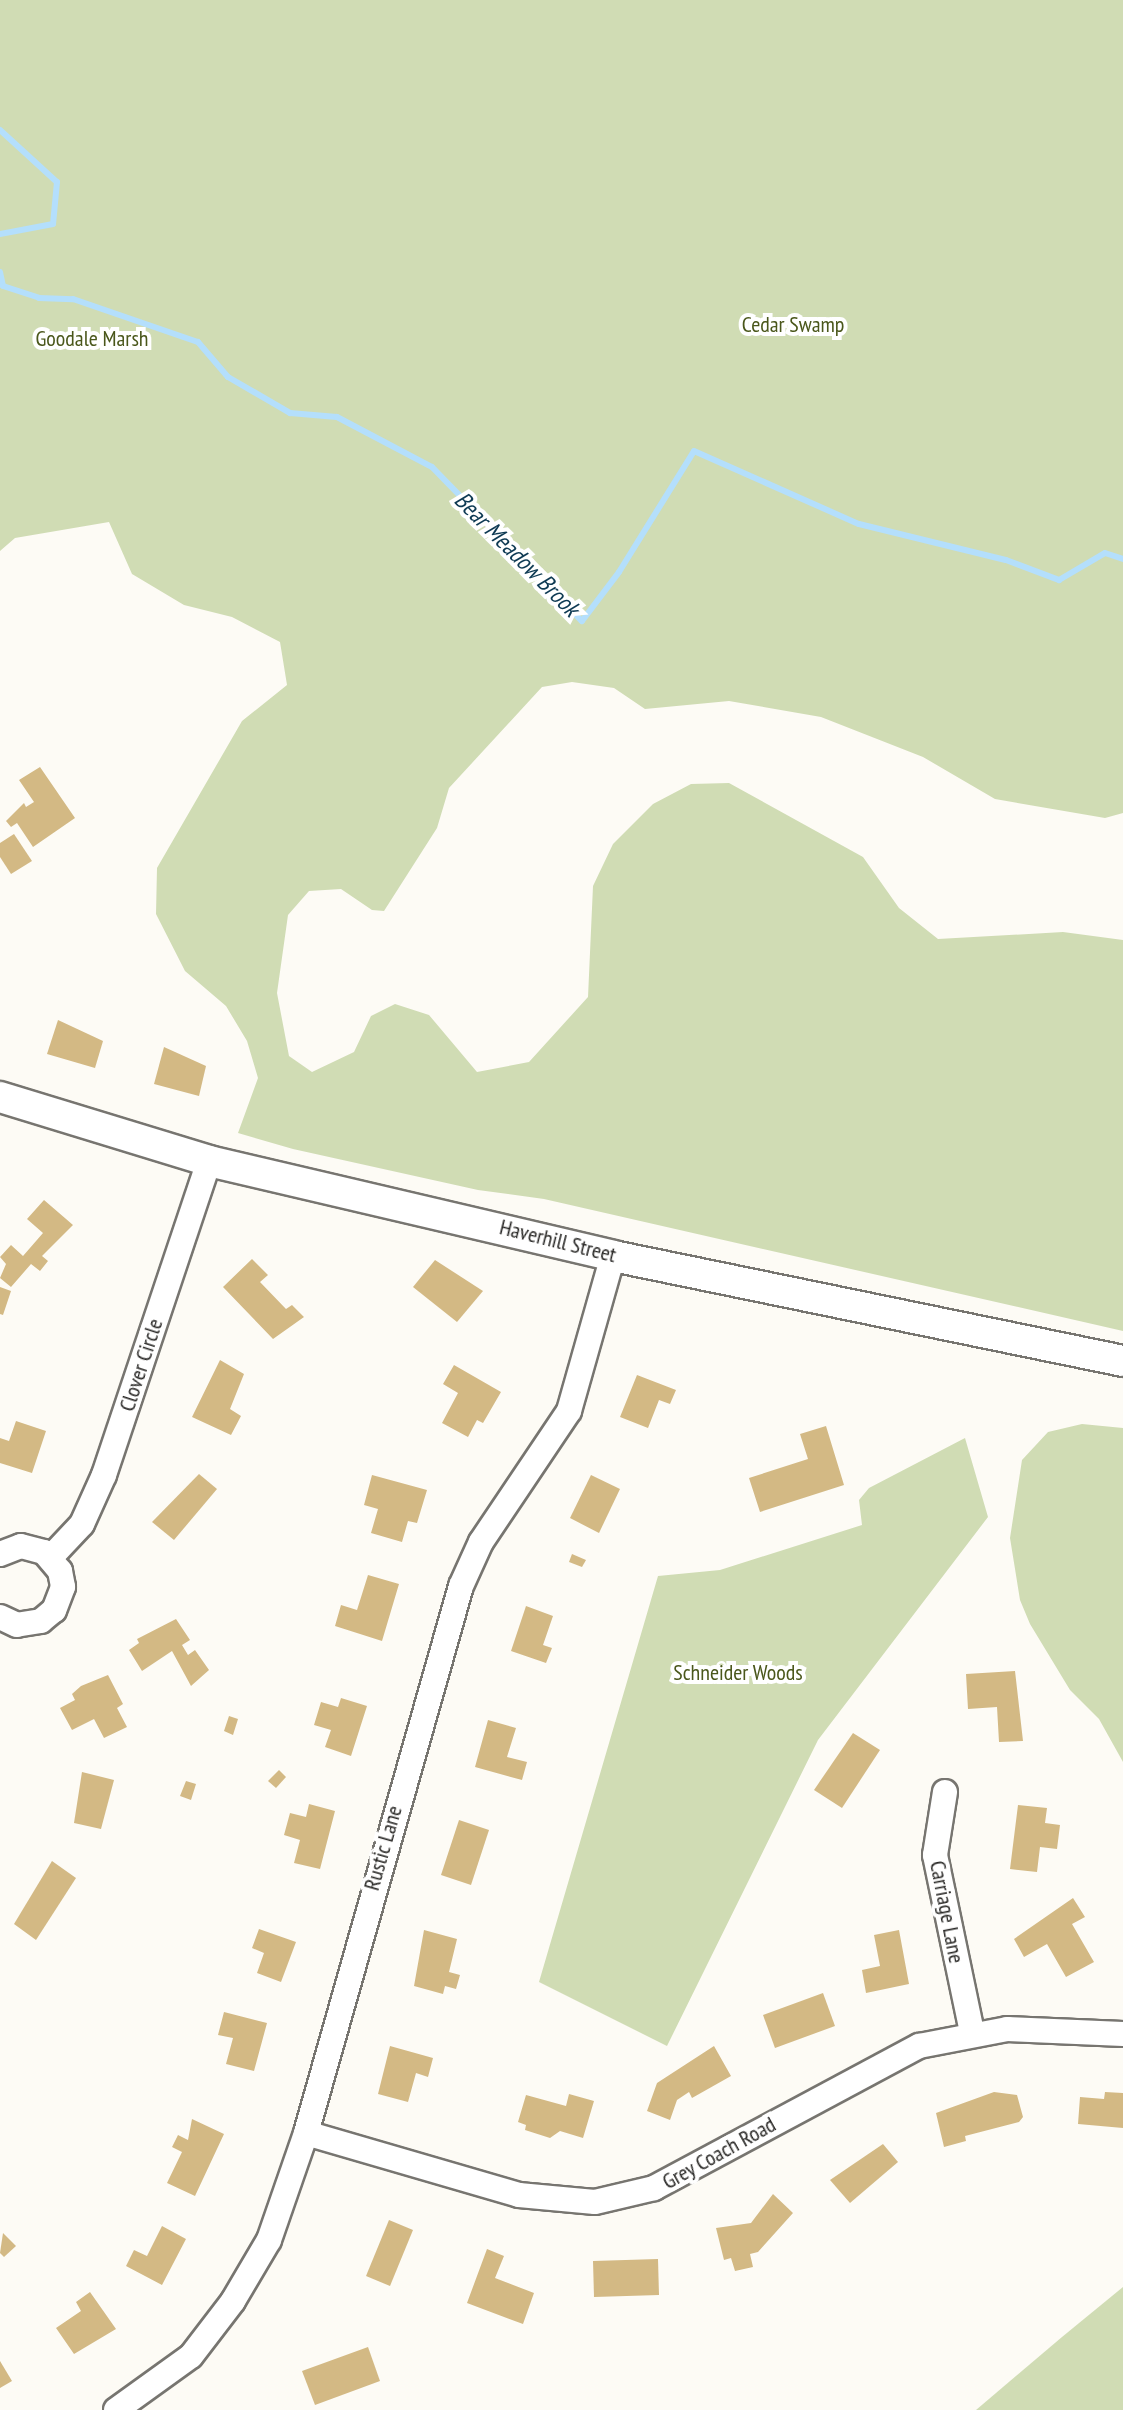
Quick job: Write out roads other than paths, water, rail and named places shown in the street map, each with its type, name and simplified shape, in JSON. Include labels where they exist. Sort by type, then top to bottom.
[{"type":"street","name":"Haverhill Street","points":[[0,1097],[209,1161],[613,1256],[1123,1361]]},
{"type":"street","name":"Clover Circle","points":[[51,1557],[82,1524],[104,1475],[209,1161]]},
{"type":"street","name":"Rustic Lane","points":[[116,2410],[191,2356],[233,2301],[269,2240],[306,2133],[461,1586],[481,1542],[569,1411],[613,1256]]},
{"type":"street","points":[[0,1554],[29,1547],[51,1557],[63,1587],[54,1610],[25,1625],[0,1617]]},
{"type":"street","name":"Carriage Lane","points":[[945,1792],[935,1855],[972,2032]]},
{"type":"street","name":"Grey Coach Road","points":[[306,2133],[519,2195],[572,2204],[615,2200],[676,2177],[897,2055],[972,2032],[1007,2029],[1123,2034]]},
{"type":"waterway","name":"Bear Meadow Brook","points":[[0,130],[57,182],[53,224],[0,234]]},
{"type":"waterway","name":"Bear Meadow Brook","points":[[0,272],[3,286],[39,298],[73,299],[198,342],[228,377],[290,413],[337,417],[432,467],[582,621],[619,572],[694,451],[859,524],[1006,560],[1059,580],[1105,553],[1123,559]]},
{"type":"park label","name":"Cedar Swamp","points":[[793,325]]},
{"type":"park label","name":"Goodale Marsh","points":[[92,339]]},
{"type":"park label","name":"Schneider Woods","points":[[738,1673]]}]
